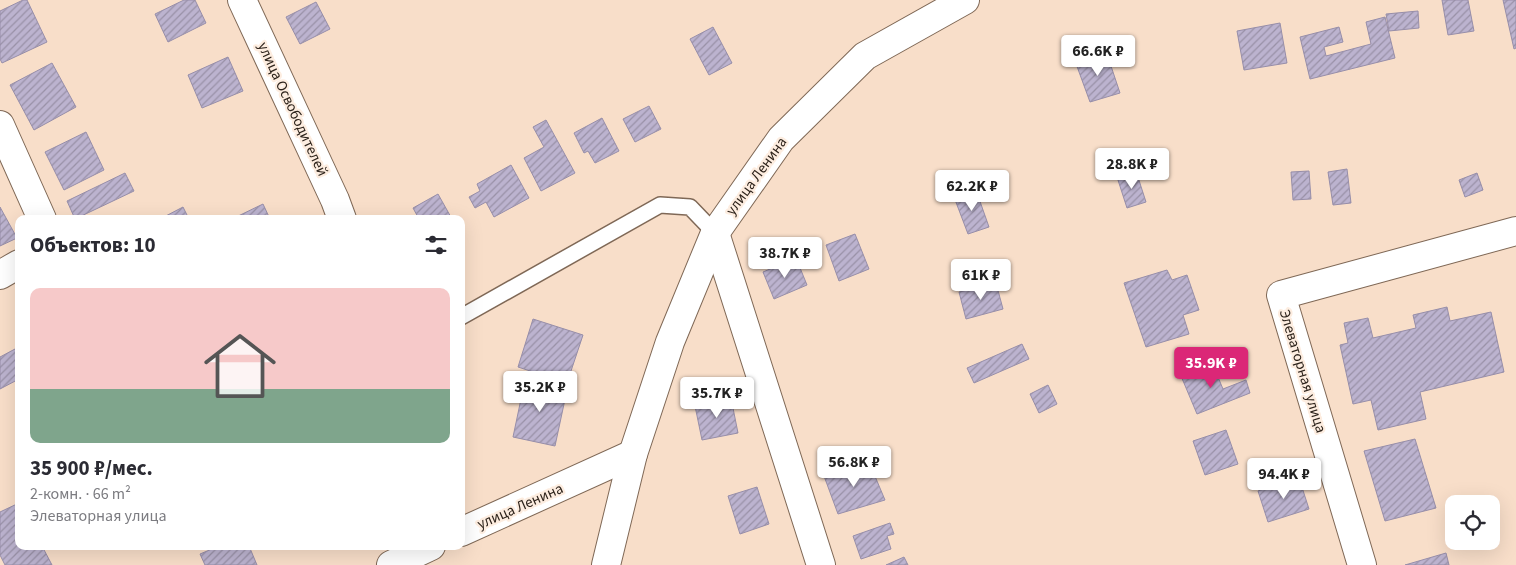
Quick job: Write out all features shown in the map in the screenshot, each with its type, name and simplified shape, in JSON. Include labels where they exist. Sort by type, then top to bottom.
[{"type":"street","name":"улица Освободителей","points":[[242,0],[341,215]]},
{"type":"street","name":"улица Ленина","points":[[606,565],[633,454],[670,342],[715,233],[781,139],[865,56],[965,0]]},
{"type":"street","points":[[0,125],[40,215]]},
{"type":"street","name":"Элеваторная улица","points":[[1362,565],[1281,295],[1516,230]]},
{"type":"street","points":[[715,233],[821,565]]},
{"type":"street","points":[[0,275],[15,266]]},
{"type":"street","name":"улица Ленина","points":[[465,529],[633,454]]},
{"type":"street","points":[[391,565],[423,550]]},
{"type":"lane","points":[[465,315],[660,205],[690,207],[715,233]]},
{"type":"building","points":[[23,0],[27,0],[47,42],[2,63],[0,59],[0,11]]},
{"type":"building","points":[[184,0],[195,0],[206,23],[168,42],[155,14]]},
{"type":"building","points":[[1442,0],[1468,0],[1474,31],[1448,35]]},
{"type":"building","points":[[1503,0],[1516,0],[1516,48],[1514,49]]},
{"type":"building","points":[[316,2],[330,29],[300,44],[286,17]]},
{"type":"building","points":[[1418,11],[1419,28],[1389,31],[1386,14]]},
{"type":"building","points":[[1385,17],[1395,58],[1310,79],[1300,37],[1339,27],[1343,42],[1324,47],[1326,56],[1371,44],[1366,22]]},
{"type":"building","points":[[1280,23],[1287,63],[1244,70],[1237,31]]},
{"type":"building","points":[[713,27],[732,63],[709,75],[690,39]]},
{"type":"building","points":[[1106,51],[1120,93],[1090,102],[1075,61]]},
{"type":"building","points":[[228,57],[243,91],[202,108],[188,75]]},
{"type":"building","points":[[52,63],[76,107],[34,130],[10,85]]},
{"type":"building","points":[[649,106],[661,129],[635,142],[623,119]]},
{"type":"building","points":[[602,118],[619,151],[595,163],[588,151],[584,153],[574,133]]},
{"type":"building","points":[[546,120],[575,173],[541,191],[524,158],[544,147],[533,127]]},
{"type":"building","points":[[86,132],[104,170],[64,190],[45,152]]},
{"type":"building","points":[[511,165],[529,198],[494,217],[486,202],[475,208],[469,197],[480,191],[477,184]]},
{"type":"building","points":[[1347,169],[1351,203],[1333,205],[1328,172]]},
{"type":"building","points":[[1136,171],[1146,202],[1127,208],[1117,177]]},
{"type":"building","points":[[1309,171],[1311,199],[1293,200],[1291,172]]},
{"type":"building","points":[[125,173],[134,191],[83,215],[73,215],[67,201]]},
{"type":"building","points":[[1477,173],[1483,190],[1465,197],[1459,180]]},
{"type":"building","points":[[976,190],[989,227],[968,234],[954,197]]},
{"type":"building","points":[[438,194],[450,215],[417,215],[413,208]]},
{"type":"building","points":[[263,204],[268,215],[240,215]]},
{"type":"building","points":[[0,207],[15,234],[15,239],[0,246]]},
{"type":"building","points":[[183,207],[187,215],[168,215]]},
{"type":"building","points":[[855,234],[869,269],[839,281],[826,245]]},
{"type":"building","points":[[796,258],[807,285],[774,299],[763,272]]},
{"type":"building","points":[[1167,270],[1172,280],[1187,275],[1199,310],[1183,315],[1189,334],[1146,347],[1124,283]]},
{"type":"building","points":[[996,283],[1003,309],[966,319],[959,292]]},
{"type":"building","points":[[1447,307],[1450,321],[1491,312],[1504,372],[1420,392],[1426,419],[1378,430],[1371,400],[1353,404],[1340,345],[1348,343],[1344,323],[1368,318],[1373,338],[1416,328],[1413,315]]},
{"type":"building","points":[[533,319],[583,335],[567,383],[518,367]]},
{"type":"building","points":[[1022,344],[1029,359],[974,383],[967,368]]},
{"type":"building","points":[[15,349],[15,381],[0,389],[0,357]]},
{"type":"building","points":[[1212,363],[1223,389],[1246,380],[1250,393],[1197,414],[1181,376]]},
{"type":"building","points":[[525,380],[567,390],[555,446],[513,437]]},
{"type":"building","points":[[1048,385],[1057,404],[1039,413],[1030,394]]},
{"type":"building","points":[[731,398],[738,433],[702,440],[695,406]]},
{"type":"building","points":[[1226,430],[1238,464],[1205,475],[1193,441]]},
{"type":"building","points":[[1415,439],[1436,508],[1385,521],[1364,451]]},
{"type":"building","points":[[869,462],[885,500],[838,514],[824,476]]},
{"type":"building","points":[[1299,478],[1309,509],[1268,522],[1258,491]]},
{"type":"building","points":[[757,487],[769,524],[740,534],[728,496]]},
{"type":"building","points":[[15,505],[15,550],[44,550],[52,565],[5,565],[0,555],[0,512]]},
{"type":"building","points":[[890,523],[894,534],[887,536],[891,549],[861,559],[853,536]]},
{"type":"building","points":[[210,550],[251,550],[257,565],[205,565],[200,554]]},
{"type":"building","points":[[1446,553],[1449,565],[1405,565]]},
{"type":"building","points":[[904,557],[908,565],[886,565]]}]
